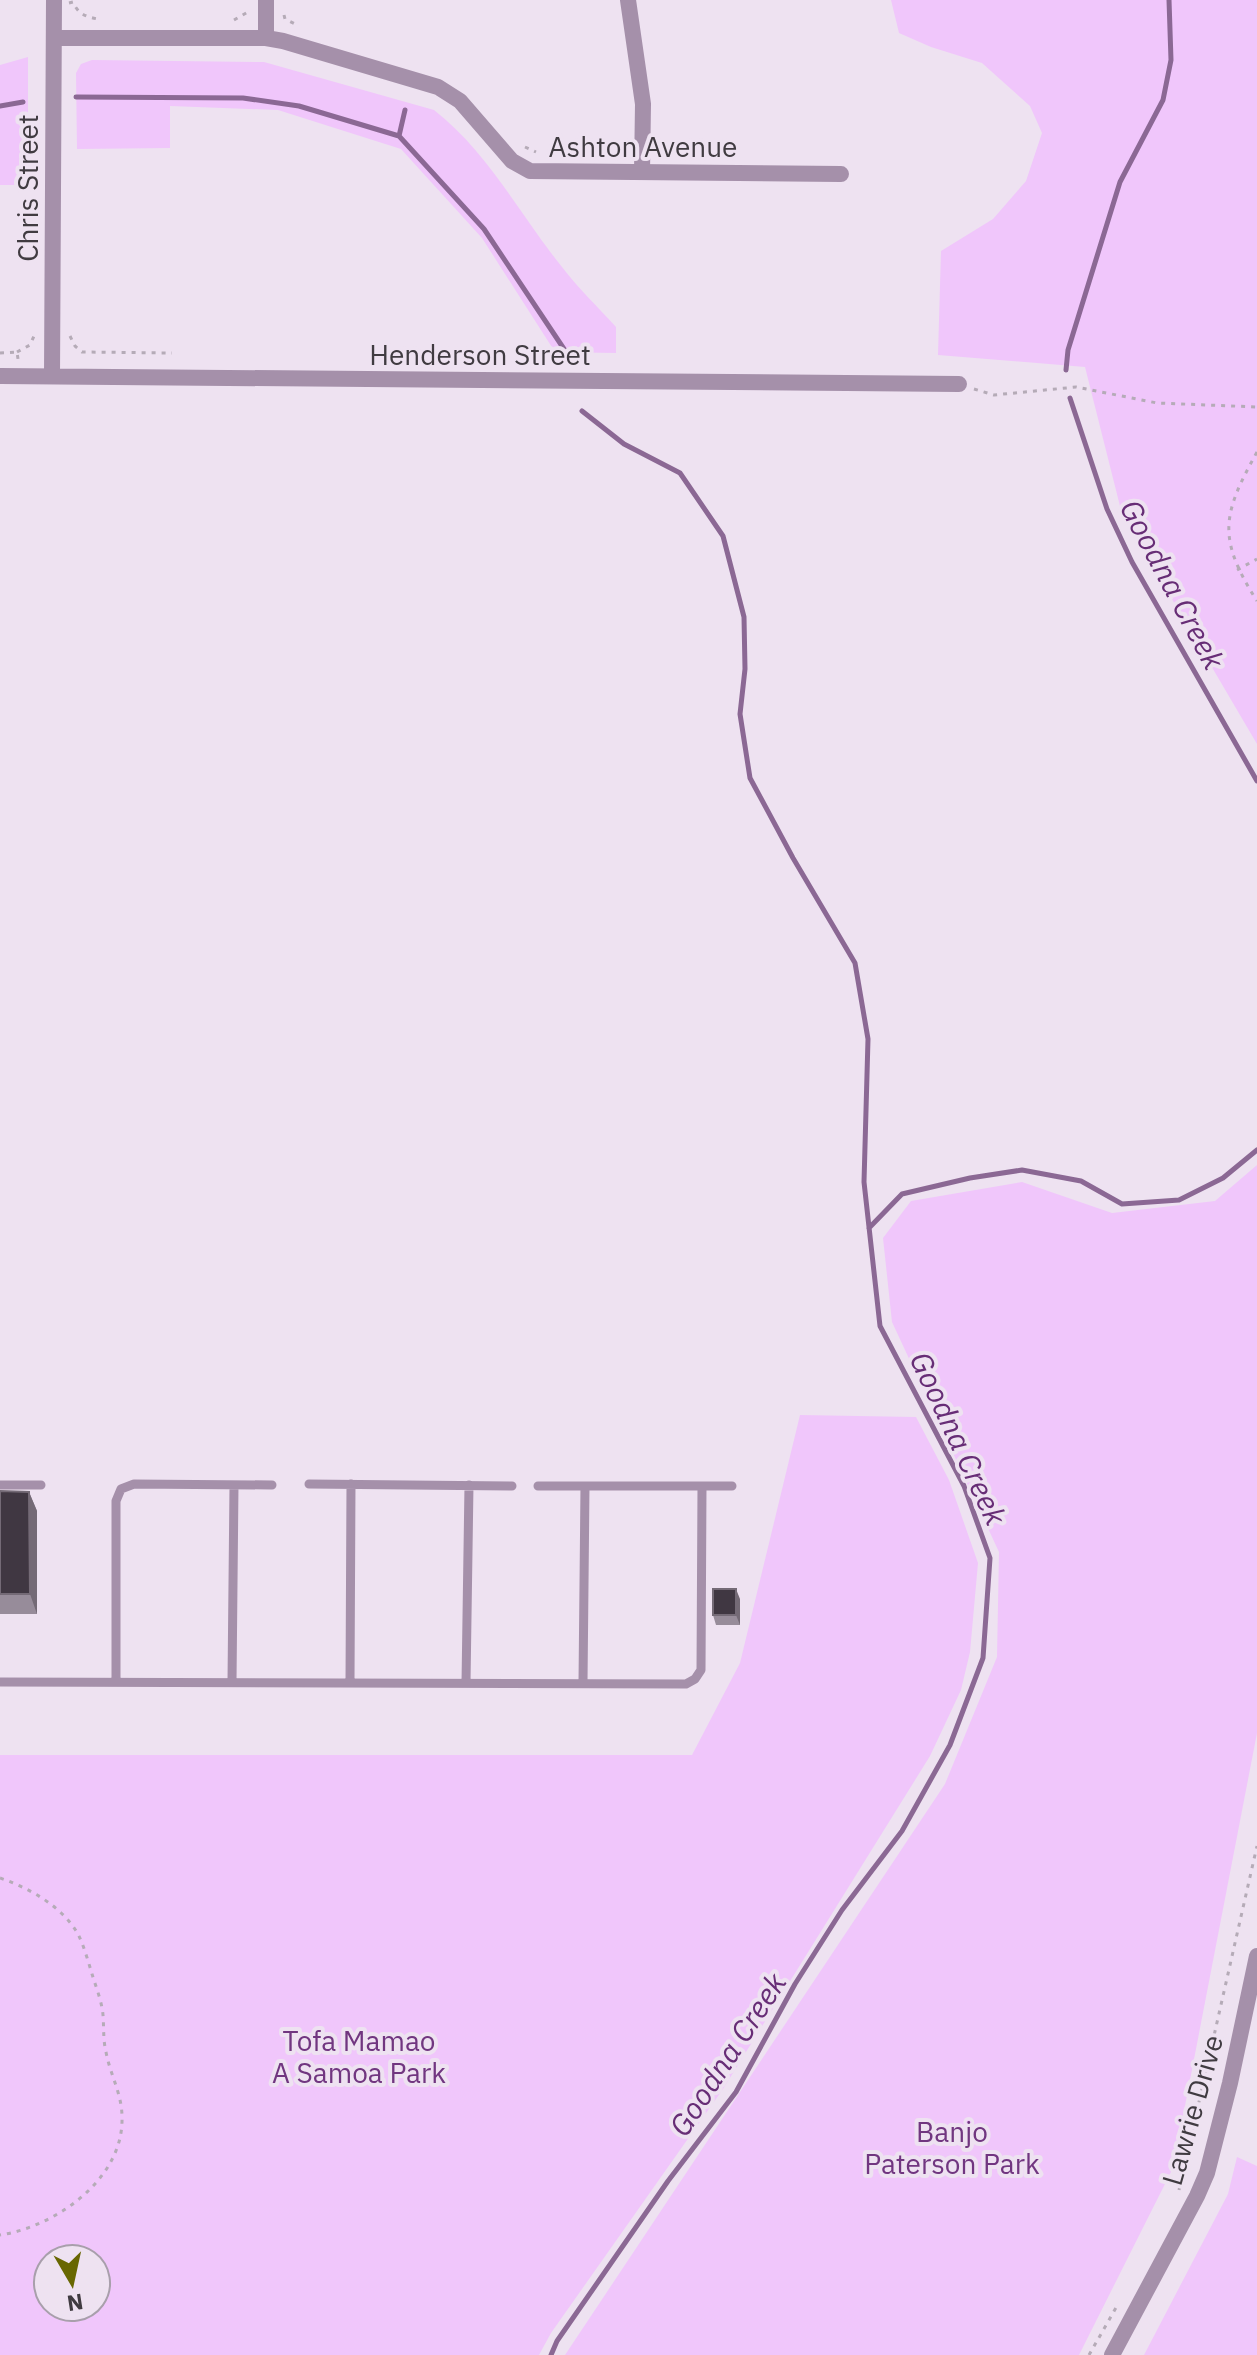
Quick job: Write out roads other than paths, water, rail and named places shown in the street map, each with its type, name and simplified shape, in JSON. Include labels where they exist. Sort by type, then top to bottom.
[{"type":"street","name":"Chris Street","points":[[52,376],[54,0]]},
{"type":"street","points":[[266,0],[266,38]]},
{"type":"street","points":[[628,0],[643,104],[642,172]]},
{"type":"street","name":"Ashton Avenue","points":[[54,38],[266,38],[438,87],[460,101],[512,161],[530,171],[841,174]]},
{"type":"street","name":"Henderson Street","points":[[0,376],[959,384]]},
{"type":"street","name":"Lawrie Drive","points":[[1112,2355],[1207,2173],[1257,1956]]},
{"type":"lane","points":[[116,1682],[116,1501],[121,1489],[134,1484],[272,1485]]},
{"type":"lane","points":[[309,1484],[512,1486]]},
{"type":"lane","points":[[350,1682],[351,1484]]},
{"type":"lane","points":[[0,1485],[41,1485]]},
{"type":"lane","points":[[232,1682],[234,1485]]},
{"type":"lane","points":[[466,1683],[469,1485]]},
{"type":"lane","points":[[538,1486],[732,1486]]},
{"type":"lane","points":[[583,1683],[585,1486]]},
{"type":"lane","points":[[0,1682],[686,1684],[699,1675],[702,1486]]},
{"type":"waterway","name":"Goodna Creek","points":[[1066,370],[1068,350],[1120,182],[1163,100],[1171,60],[1169,0]]},
{"type":"waterway","points":[[76,97],[243,98],[299,106],[399,136],[484,229],[566,352]]},
{"type":"waterway","points":[[0,106],[23,102]]},
{"type":"waterway","points":[[399,136],[405,110]]},
{"type":"waterway","name":"Goodna Creek","points":[[1070,398],[1107,509],[1132,562],[1257,781]]},
{"type":"waterway","name":"Goodna Creek","points":[[551,2355],[557,2341],[668,2181],[736,2092],[795,1984],[842,1910],[902,1831],[950,1745],[983,1658],[990,1558],[964,1486],[880,1326],[864,1182],[868,1039],[855,963],[750,778],[740,714],[745,669],[744,617],[723,536],[680,473],[624,444],[582,411]]},
{"type":"waterway","name":"Goodna Creek","points":[[869,1228],[902,1194],[1022,1170],[1081,1181],[1122,1204],[1179,1200],[1223,1178],[1257,1150]]},
{"type":"park label","name":"Tofa Mamao A Samoa Park","points":[[359,2056]]},
{"type":"park label","name":"Banjo Paterson Park","points":[[952,2147]]}]
